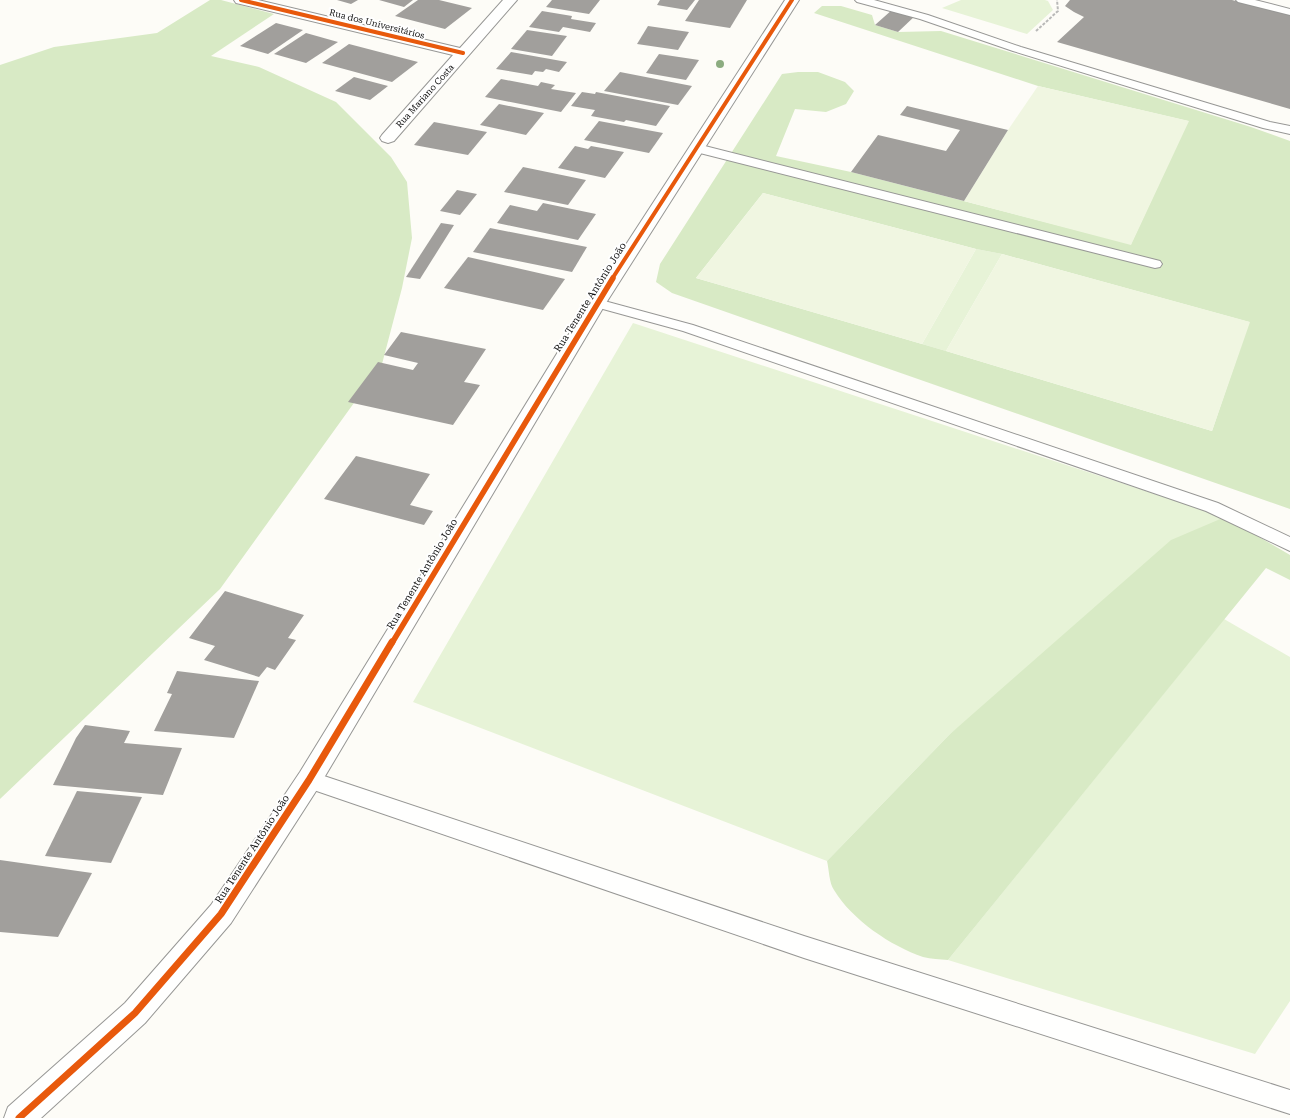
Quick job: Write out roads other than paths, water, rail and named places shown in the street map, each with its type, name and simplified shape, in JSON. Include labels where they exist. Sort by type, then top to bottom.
[{"type":"street","name":"Rua dos Universitários","points":[[241,0],[463,53]]},
{"type":"street","name":"Rua Mariano Costa","points":[[388,138],[510,0]]},
{"type":"street","name":"Rua Tenente Antônio João","points":[[19,1118],[135,1013],[221,914],[309,780],[597,303],[792,0]]},
{"type":"lane","points":[[861,0],[924,17],[1017,49],[1267,125],[1290,130]]},
{"type":"lane","points":[[1242,0],[1290,12]]},
{"type":"lane","points":[[697,148],[1155,264]]},
{"type":"lane","points":[[597,303],[688,328],[1212,507],[1290,545]]},
{"type":"lane","points":[[309,780],[804,947],[1290,1102]]}]
